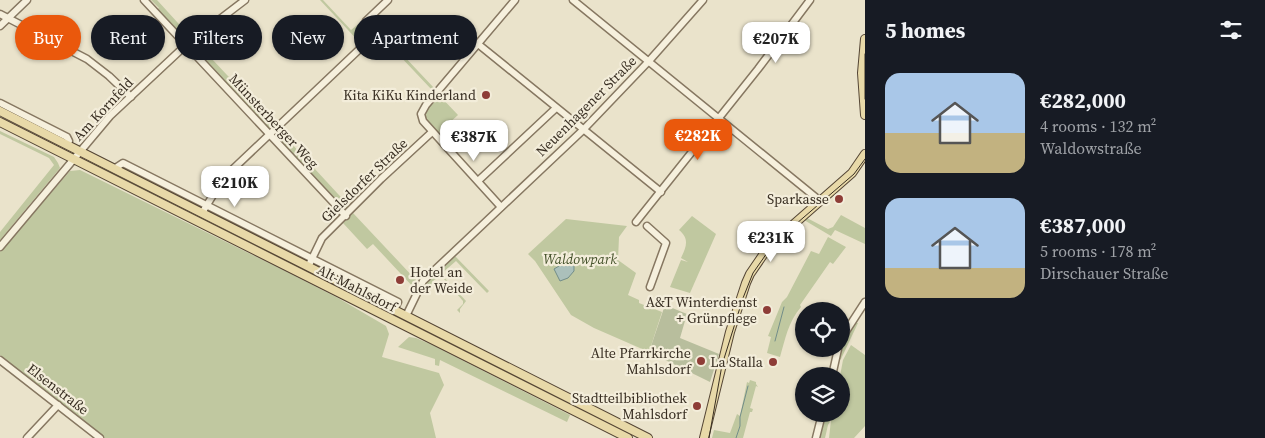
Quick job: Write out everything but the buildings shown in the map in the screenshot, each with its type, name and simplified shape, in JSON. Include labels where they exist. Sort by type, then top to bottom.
[{"type":"main road","points":[[865,39],[862,73],[865,115]]},
{"type":"main road","name":"Alt-Mahlsdorf","points":[[0,111],[648,438]]},
{"type":"main road","name":"Alt-Mahlsdorf","points":[[0,122],[628,438]]},
{"type":"main road","points":[[704,438],[719,371],[746,283],[773,243],[852,172],[865,154]]},
{"type":"street","points":[[0,26],[27,0]]},
{"type":"street","name":"Münsterberger Weg","points":[[144,0],[175,33]]},
{"type":"street","name":"Am Kornfeld","points":[[225,15],[245,0]]},
{"type":"street","points":[[202,213],[218,187],[233,169],[366,43],[369,39],[364,27],[366,21],[388,0]]},
{"type":"street","points":[[501,207],[421,118],[422,110],[515,0]]},
{"type":"street","points":[[573,0],[819,200]]},
{"type":"street","name":"Neuenhagener Straße","points":[[406,316],[423,281],[583,130],[649,61],[703,0]]},
{"type":"street","points":[[636,222],[810,0]]},
{"type":"street","points":[[0,14],[87,59],[109,76],[130,97]]},
{"type":"street","points":[[478,44],[661,192]]},
{"type":"street","name":"Am Kornfeld","points":[[0,247],[110,116],[175,55]]},
{"type":"street","name":"Münsterberger Weg","points":[[200,60],[346,216]]},
{"type":"street","points":[[0,103],[67,137],[68,145]]},
{"type":"street","points":[[478,182],[556,108]]},
{"type":"street","name":"Gielsdorfer Straße","points":[[308,267],[322,238],[381,179],[432,132]]},
{"type":"street","name":"Alt-Mahlsdorf","points":[[114,169],[123,163],[207,205],[398,302],[394,310]]},
{"type":"street","points":[[647,226],[666,243],[650,288]]},
{"type":"street","points":[[850,325],[865,302]]},
{"type":"street","name":"Elsenstraße","points":[[0,360],[100,438]]},
{"type":"street","points":[[27,438],[58,405]]},
{"type":"street","points":[[816,438],[820,422]]},
{"type":"green space","points":[[151,0],[157,0],[175,20],[175,31],[165,20],[165,15],[160,15],[156,10],[159,8]]},
{"type":"green space","points":[[320,0],[323,0],[337,15],[334,15]]},
{"type":"green space","points":[[344,22],[351,30],[354,28],[354,36],[344,26]]},
{"type":"green space","points":[[202,60],[213,60],[275,126],[270,131]]},
{"type":"green space","points":[[404,60],[408,60],[434,88],[432,90]]},
{"type":"green space","points":[[438,94],[458,115],[437,134],[427,122],[424,114]]},
{"type":"green space","points":[[278,129],[350,207],[345,211],[272,135]]},
{"type":"green space","points":[[0,131],[54,157],[60,168],[0,240],[0,232],[54,165],[49,158],[0,134]]},
{"type":"green space","points":[[86,160],[392,312],[391,314],[342,292],[85,162]]},
{"type":"green space","points":[[122,166],[204,205],[202,208],[145,181]]},
{"type":"green space","points":[[80,170],[338,298],[386,326],[389,334],[382,357],[439,373],[444,385],[430,413],[436,438],[105,438],[0,355],[0,252],[70,171]]},
{"type":"green space","points":[[208,208],[309,259],[308,263],[211,215],[207,211]]},
{"type":"green space","points":[[353,213],[416,280],[415,289],[373,244],[367,249],[343,223]]},
{"type":"green space","points":[[841,215],[865,228],[865,244],[835,230],[831,236],[804,220],[807,218],[828,229],[833,227]]},
{"type":"green space","points":[[692,216],[716,234],[690,293],[670,287],[681,260],[688,262],[681,258],[686,240],[679,230]]},
{"type":"green space","name":"Waldowpark","points":[[566,219],[627,226],[619,237],[618,260],[636,273],[628,295],[639,300],[639,303],[662,312],[649,352],[594,328],[571,315],[535,261],[528,254]]},
{"type":"green space","points":[[828,237],[846,247],[833,264],[830,262],[802,302],[795,302],[795,316],[780,357],[767,353],[771,337],[768,336],[782,302],[787,297],[811,251],[819,254]]},
{"type":"green space","points":[[454,255],[489,291],[487,293],[456,261],[441,274],[466,301],[460,309],[460,313],[457,310],[463,304],[463,301],[444,279],[438,278],[434,280],[429,290],[423,286]]},
{"type":"green space","points":[[313,262],[394,301],[394,307],[313,265]]},
{"type":"green space","points":[[665,305],[687,314],[680,338],[719,354],[710,382],[649,352]]},
{"type":"green space","points":[[855,322],[858,323],[850,340],[850,329]]},
{"type":"green space","points":[[415,326],[553,393],[552,395],[415,328]]},
{"type":"green space","points":[[409,337],[430,344],[570,415],[567,422],[440,360],[439,366],[435,365],[435,359],[398,347]]},
{"type":"green space","points":[[851,345],[865,355],[865,426],[854,438],[829,438],[831,422],[850,422],[850,367],[842,367],[845,357],[850,357]]},
{"type":"green space","points":[[750,380],[756,382],[758,387],[756,386],[750,408],[753,409],[750,412],[743,438],[712,438],[714,430],[730,433],[737,414],[740,416],[747,382],[749,383]]},
{"type":"green space","points":[[823,422],[830,422],[825,438],[818,438]]},
{"type":"water","points":[[576,256],[581,257],[582,261],[574,264],[574,271],[568,278],[560,281],[554,269]]},
{"type":"waterway","points":[[775,341],[784,307]]},
{"type":"waterway","points":[[736,438],[748,386]]},
{"type":"tram line","points":[[865,54],[865,99]]},
{"type":"tram line","points":[[709,438],[722,365],[753,273],[782,236],[854,174],[865,159]]},
{"type":"place","name":"Kita KiKu Kinderland","points":[[486,95]]},
{"type":"place","name":"Sparkasse","points":[[839,199]]},
{"type":"place","name":"Hotel an der Weide","points":[[400,280]]},
{"type":"place","name":"A&T Winterdienst + Grünpflege","points":[[767,310]]},
{"type":"place","name":"Alte Pfarrkirche Mahlsdorf","points":[[701,361]]},
{"type":"place","name":"La Stalla","points":[[773,362]]},
{"type":"place","name":"Stadtteilbibliothek Mahlsdorf","points":[[697,406]]}]
